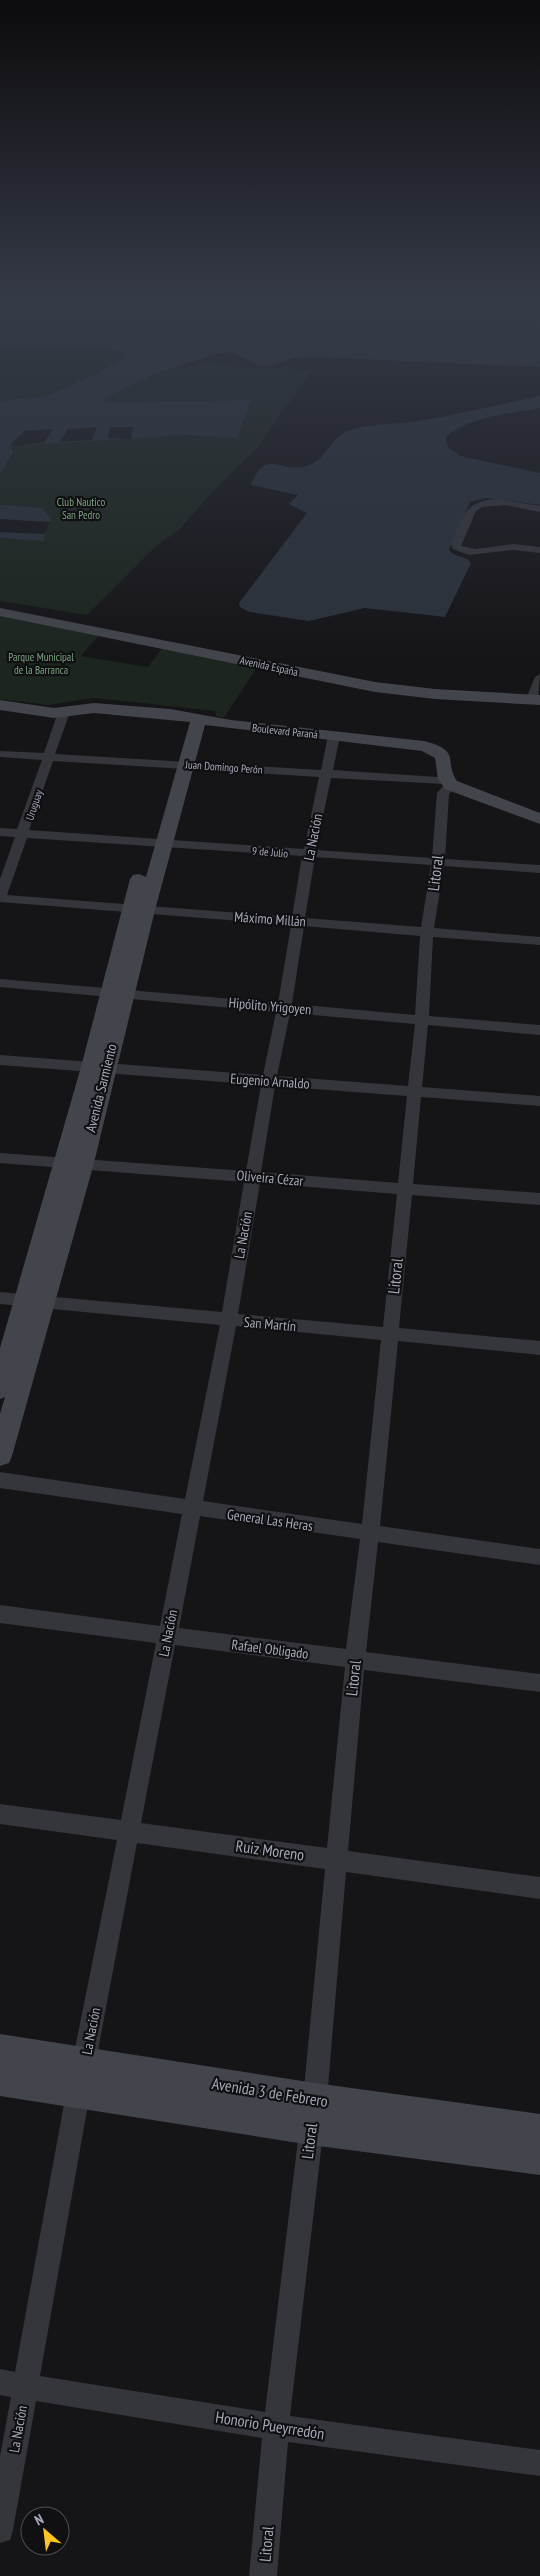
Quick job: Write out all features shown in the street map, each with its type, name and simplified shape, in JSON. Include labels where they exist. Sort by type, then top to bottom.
[{"type":"main road","name":"Avenida España","points":[[0,612],[375,687],[435,694],[536,699]]},
{"type":"main road","name":"Boulevard Paraná","points":[[0,705],[31,711],[64,712],[94,708],[411,744],[433,748],[444,756],[449,783]]},
{"type":"main road","name":"Avenida Sarmiento","points":[[0,1456],[35,1301],[99,1067],[138,910],[181,764],[190,718]]},
{"type":"main road","points":[[449,783],[540,818]]},
{"type":"main road","name":"Avenida Sarmiento","points":[[0,1389],[35,1301]]},
{"type":"main road","name":"Avenida 3 de Febrero","points":[[0,2050],[81,2079]]},
{"type":"main road","name":"Avenida 3 de Febrero","points":[[0,2080],[81,2079],[313,2114],[540,2159]]},
{"type":"main road","name":"Avenida 3 de Febrero","points":[[313,2114],[540,2130]]},
{"type":"street","points":[[540,508],[495,502],[476,505],[472,509],[456,543],[456,547],[471,553],[508,546],[540,550]]},
{"type":"street","points":[[536,699],[540,677]]},
{"type":"street","name":"Uruguay","points":[[0,897],[24,834],[64,712]]},
{"type":"street","name":"La Nación","points":[[0,2530],[81,2079],[229,1321],[309,855],[334,736]]},
{"type":"street","name":"Juan Domingo Perón","points":[[0,754],[181,764],[449,783]]},
{"type":"street","name":"Litoral","points":[[263,2576],[276,2426],[313,2114],[354,1659],[370,1534],[422,1019],[427,932],[438,863],[443,794],[449,783]]},
{"type":"street","name":"9 de Julio","points":[[0,832],[157,842],[309,855],[540,869]]},
{"type":"street","name":"Máximo Millán","points":[[0,897],[138,910],[540,941]]},
{"type":"street","name":"Hipólito Yrigoyen","points":[[0,983],[540,1030]]},
{"type":"street","name":"Eugenio Arnaldo","points":[[0,1060],[540,1101]]},
{"type":"street","name":"Oliveira Cézar","points":[[0,1158],[540,1199]]},
{"type":"street","name":"San Martín","points":[[0,1298],[229,1321],[540,1348]]},
{"type":"street","name":"General Las Heras","points":[[0,1480],[540,1557]]},
{"type":"street","name":"Rafael Obligado","points":[[0,1614],[540,1683]]},
{"type":"street","name":"Ruiz Moreno","points":[[0,1814],[130,1830],[540,1888]]},
{"type":"street","name":"Honorio Pueyrredón","points":[[0,2382],[276,2426],[540,2463]]},
{"type":"green space","name":"Club Nautico San Pedro","points":[[244,419],[277,419],[258,447],[218,486],[179,530],[156,546],[87,615],[0,601],[0,443],[168,434],[237,438]]},
{"type":"green space","name":"Parque Municipal de la Barranca","points":[[0,614],[100,634],[81,656],[148,667],[162,648],[258,666],[224,718],[216,716],[215,711],[94,698],[48,705],[0,699]]},
{"type":"shaded area","points":[[0,419],[244,419],[237,438],[169,434],[170,436],[9,446],[13,452],[0,474]]},
{"type":"shaded area","points":[[427,419],[481,419],[467,424],[446,437],[447,446],[460,456],[540,473],[540,505],[486,498],[470,502],[449,550],[451,553],[469,560],[471,563],[445,617],[365,608],[309,621],[249,612],[240,607],[239,603],[307,513],[289,504],[298,495],[251,485],[262,467],[268,464],[297,468],[307,466],[319,459],[342,434],[348,431],[371,425]]},
{"type":"shaded area","points":[[0,505],[43,508],[51,519],[44,534],[44,541],[0,538]]},
{"type":"pier","points":[[97,427],[92,440],[60,442],[68,429]]},
{"type":"pier","points":[[110,427],[133,427],[131,439],[108,438]]},
{"type":"pier","points":[[53,429],[44,443],[9,446],[24,431]]},
{"type":"pier","points":[[0,519],[50,522],[44,534],[0,532]]}]
